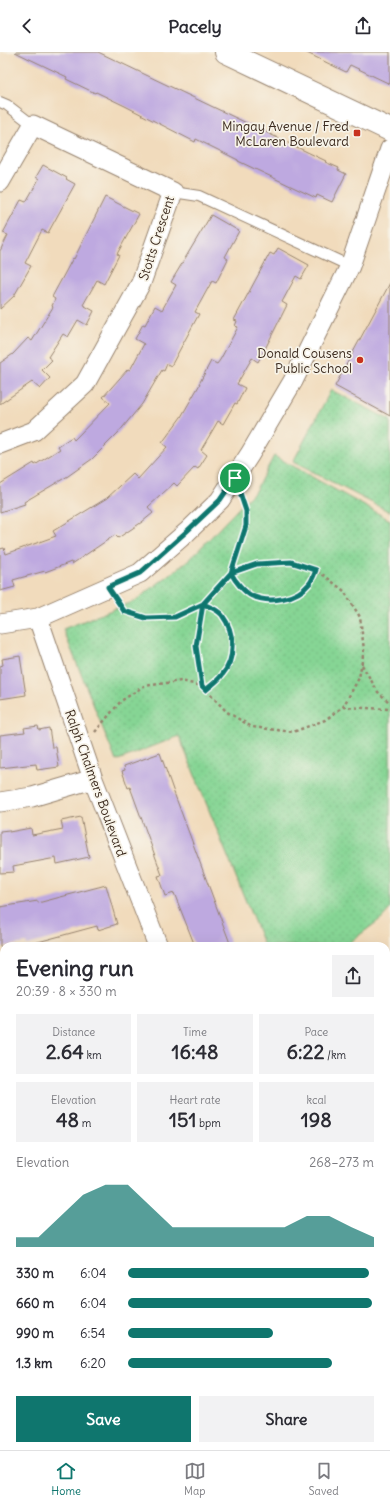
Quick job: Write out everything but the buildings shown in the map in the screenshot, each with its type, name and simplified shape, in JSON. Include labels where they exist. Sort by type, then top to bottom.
[{"type":"street","points":[[226,52],[390,130]]},
{"type":"street","points":[[0,182],[33,125]]},
{"type":"street","name":"Stotts Crescent","points":[[0,444],[34,431],[85,384],[141,283],[173,192],[33,125]]},
{"type":"street","points":[[0,624],[38,618],[140,573],[220,500],[235,478],[293,381],[350,266],[390,149]]},
{"type":"street","name":"Ralph Chalmers Boulevard","points":[[38,618],[93,779],[155,942]]},
{"type":"street","points":[[0,802],[32,797],[93,779]]},
{"type":"lane","points":[[0,102],[7,105],[33,125]]},
{"type":"lane","points":[[173,192],[199,196],[350,266]]},
{"type":"path","points":[[108,587],[124,611],[146,618],[175,617],[203,604],[231,573],[246,526],[246,511],[235,478]]},
{"type":"path","points":[[82,748],[121,701],[144,686],[181,681],[202,686],[227,712],[252,727],[293,732],[325,720],[343,707],[359,678],[364,650],[360,617],[344,591],[316,570],[291,562],[257,564],[231,573]]},
{"type":"path","points":[[231,573],[234,580],[252,595],[265,599],[280,599],[299,593],[310,584],[316,570]]},
{"type":"path","points":[[202,686],[196,646],[203,604]]},
{"type":"path","points":[[203,604],[221,614],[230,628],[233,645],[230,662],[222,675],[206,690]]},
{"type":"path","points":[[362,664],[378,692],[390,703]]},
{"type":"path","points":[[343,707],[390,709]]},
{"type":"green space","points":[[331,390],[390,420],[390,512],[293,462]]},
{"type":"green space","points":[[274,456],[390,520],[390,909],[382,918],[350,942],[262,942],[179,736],[116,761],[63,629],[135,601],[190,559],[255,491]]},
{"type":"place","name":"Mingay Avenue / Fred McLaren Boulevard","points":[[357,133]]},
{"type":"place","name":"Donald Cousens Public School","points":[[360,360]]},
{"type":"route","points":[[235,478],[220,500],[140,573],[108,587],[124,611],[146,618],[175,617],[203,604],[196,646],[198,669],[202,686],[206,690],[222,675],[230,662],[233,645],[230,628],[221,614],[203,604],[231,573],[257,564],[291,562],[316,570],[310,584],[299,593],[280,599],[265,599],[252,595],[234,580],[231,573],[246,526],[246,511],[235,478]]}]
